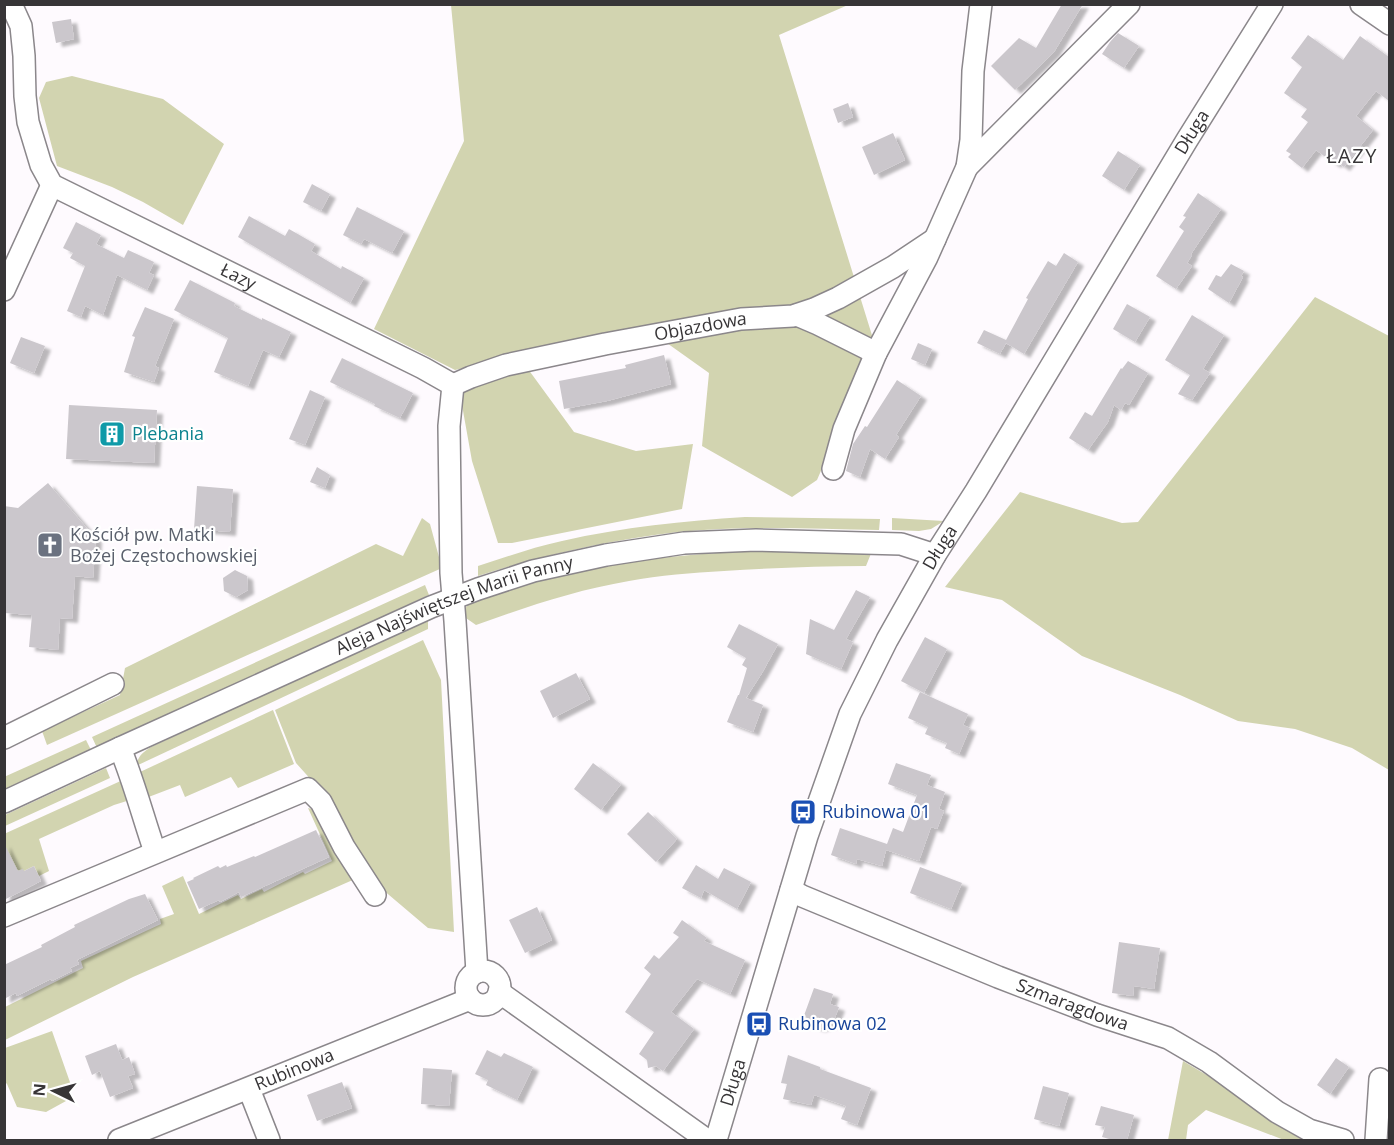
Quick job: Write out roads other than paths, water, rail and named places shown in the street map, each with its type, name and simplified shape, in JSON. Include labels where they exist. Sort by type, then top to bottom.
[{"type":"street","points":[[4,290],[52,185],[42,165],[28,122],[21,26],[10,4]]},
{"type":"street","points":[[833,469],[844,429],[876,353],[927,257],[967,167],[973,72],[981,4]]},
{"type":"street","points":[[967,167],[1129,4]]},
{"type":"street","name":"Długa","points":[[716,1140],[791,890],[850,714],[887,640],[935,555],[1272,4]]},
{"type":"street","points":[[1362,4],[1389,24]]},
{"type":"street","name":"Łazy","points":[[52,185],[423,368],[453,385]]},
{"type":"street","name":"Objazdowa","points":[[453,385],[506,365],[605,344],[741,319],[797,315],[838,298],[893,267],[935,239]]},
{"type":"street","points":[[797,315],[876,353]]},
{"type":"street","points":[[453,385],[449,437],[451,573],[477,972]]},
{"type":"street","name":"Aleja Najświętszej Marii Panny","points":[[4,802],[453,598],[533,571],[606,555],[684,543],[756,540],[893,543],[935,555]]},
{"type":"street","points":[[4,738],[113,684]]},
{"type":"street","points":[[120,748],[155,852]]},
{"type":"street","points":[[4,916],[308,789],[321,802],[344,847],[375,895]]},
{"type":"street","name":"Szmaragdowa","points":[[791,890],[998,977],[1097,1015],[1162,1035],[1209,1062],[1277,1112],[1309,1130],[1343,1140]]},
{"type":"street","points":[[470,999],[467,984],[472,975],[477,972],[487,972],[496,977],[500,992],[707,1140]]},
{"type":"street","name":"Rubinowa","points":[[119,1140],[470,999],[479,1004],[490,1004],[500,992]]},
{"type":"street","points":[[1380,1079],[1381,1138]]},
{"type":"street","points":[[249,1089],[269,1140]]},
{"type":"place","name":"Plebania","points":[[112,434]]},
{"type":"place","name":"Kościół pw. Matki Bożej Częstochowskiej","points":[[50,545]]},
{"type":"place","name":"Rubinowa 01","points":[[803,812]]},
{"type":"place","name":"Rubinowa 02","points":[[759,1024]]},
{"type":"district","name":"ŁAZY","points":[[1352,156]]}]
